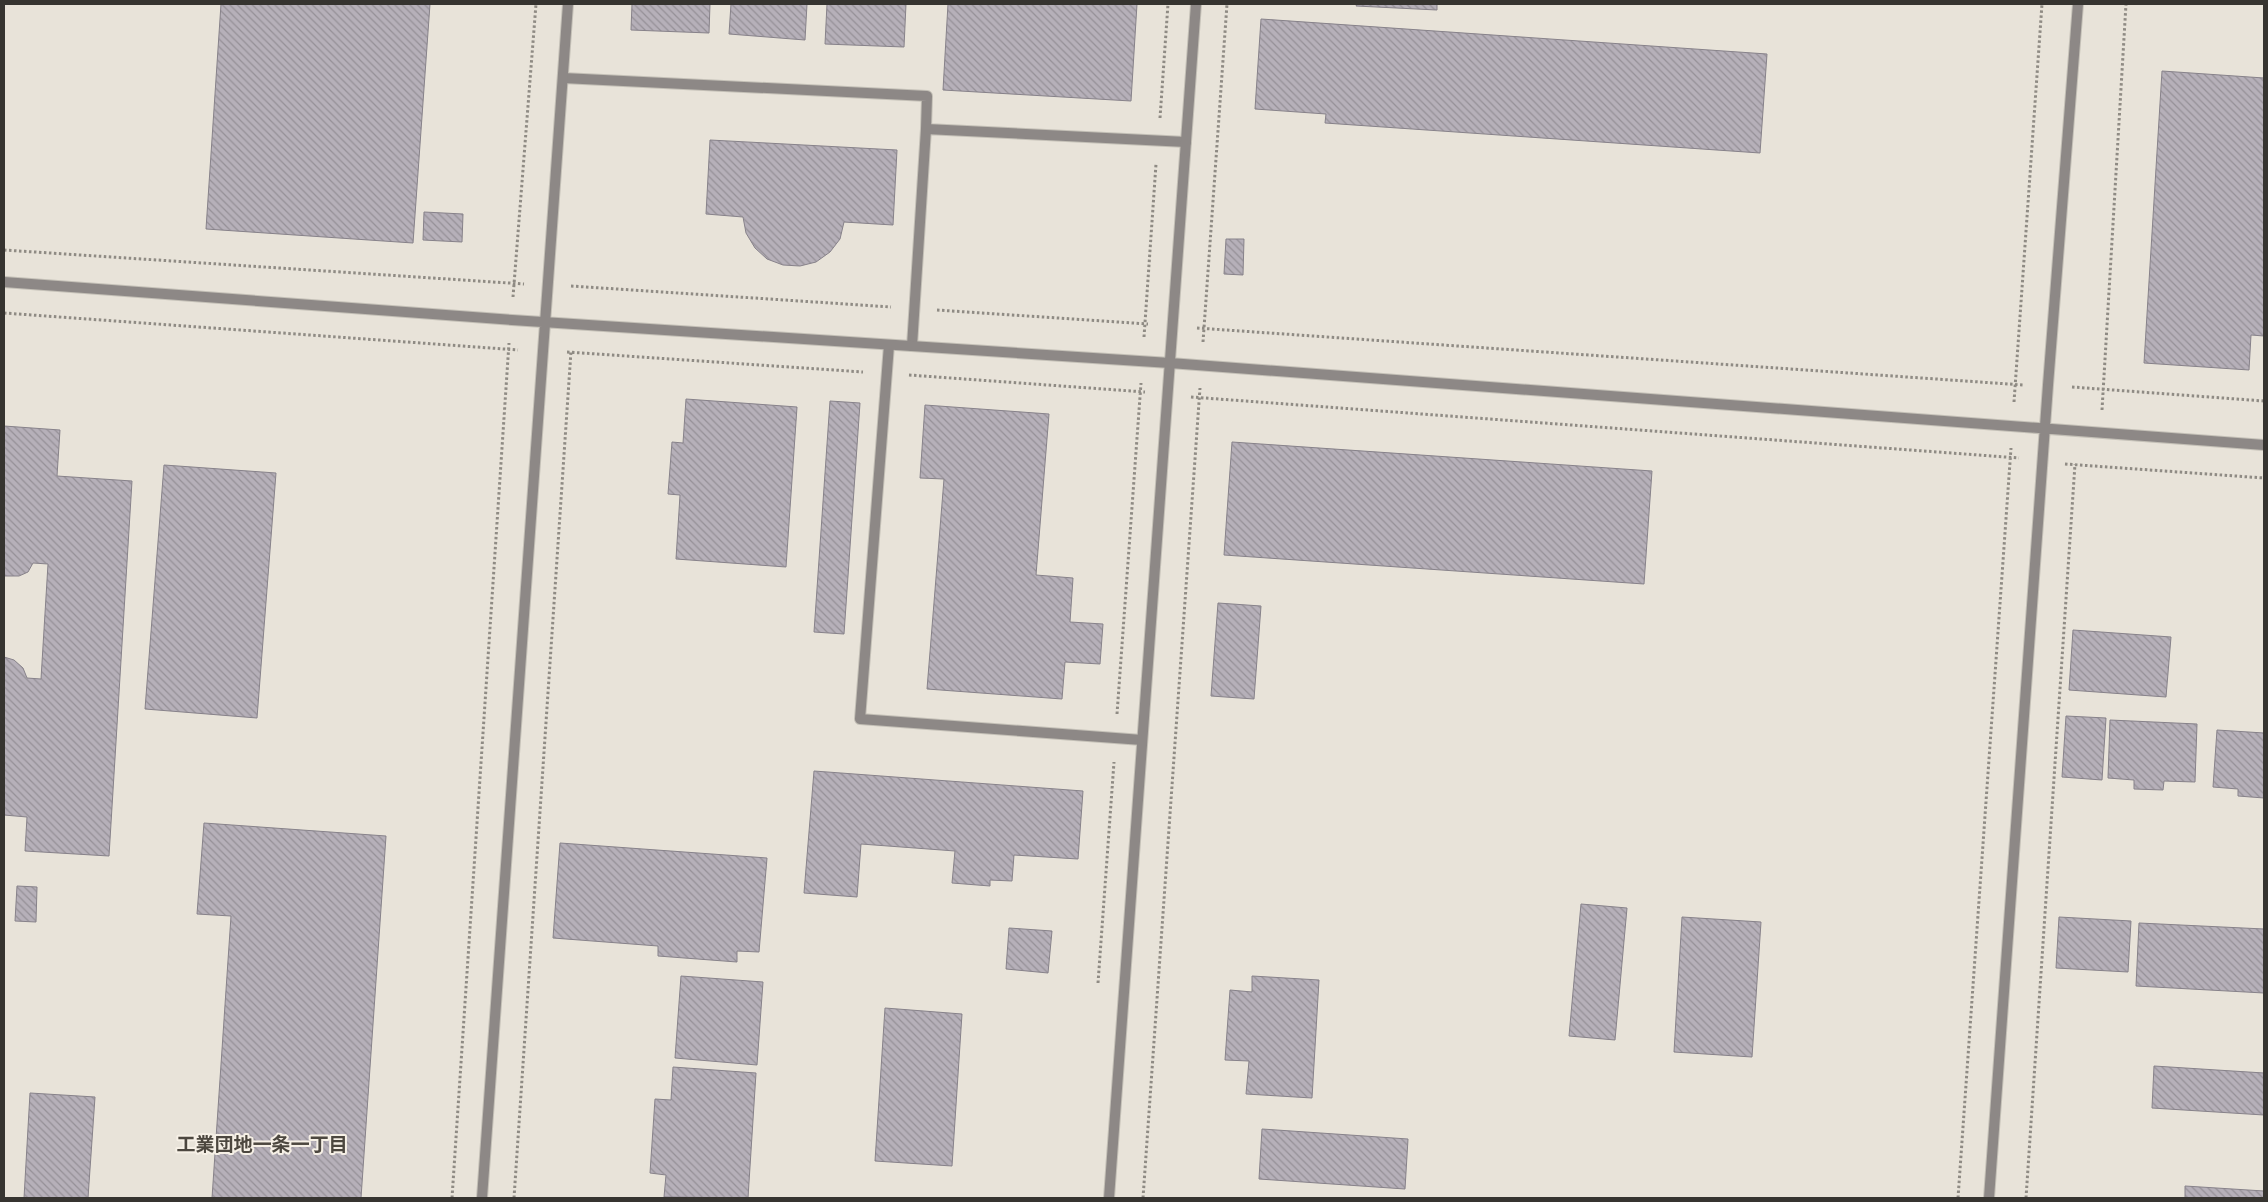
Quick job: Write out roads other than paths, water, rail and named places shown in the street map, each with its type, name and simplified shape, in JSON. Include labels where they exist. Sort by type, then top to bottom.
[{"type":"street","points":[[482,1198],[568,4]]},
{"type":"street","points":[[1109,1198],[1196,4]]},
{"type":"street","points":[[1989,1198],[2042,462],[2078,4]]},
{"type":"street","points":[[563,78],[927,96],[912,346]]},
{"type":"street","points":[[926,129],[1186,142]]},
{"type":"street","points":[[4,282],[512,320],[1142,362],[1170,362],[2012,424],[2100,434],[2264,445]]},
{"type":"street","points":[[889,345],[860,719],[1142,740]]},
{"type":"district","name":"工業団地一条一丁目","points":[[262,1144]]}]
